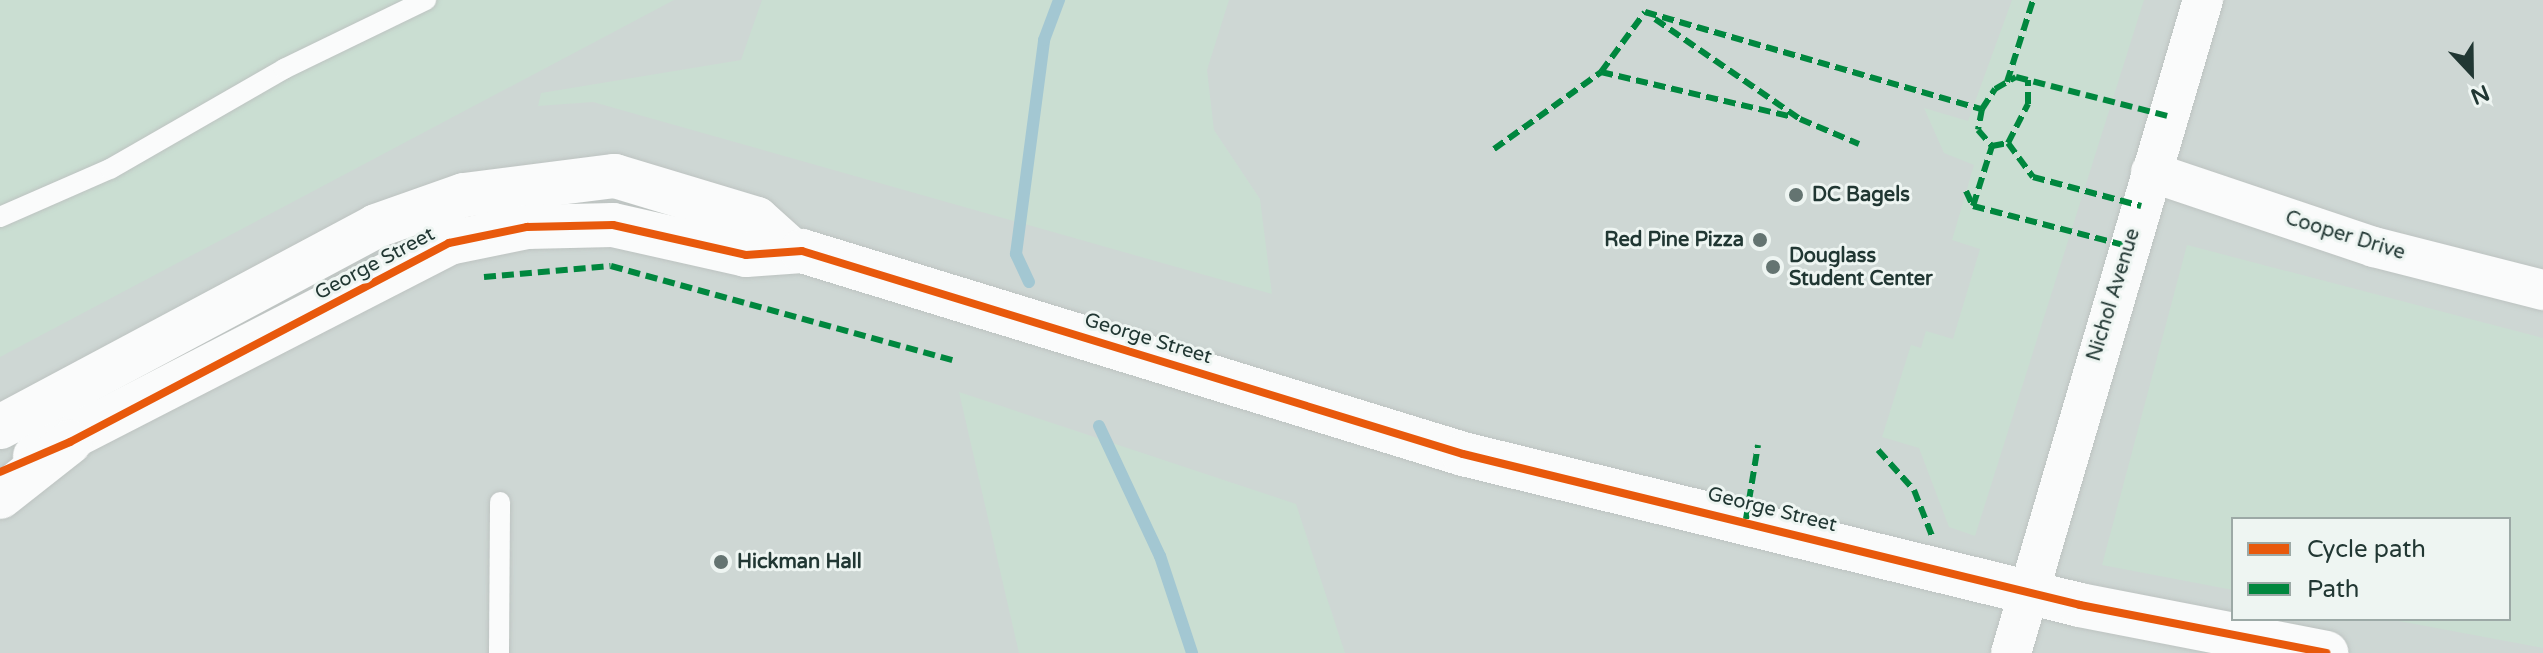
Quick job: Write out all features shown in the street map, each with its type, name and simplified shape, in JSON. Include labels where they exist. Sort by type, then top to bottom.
[{"type":"street","name":"Nichol Avenue","points":[[2011,653],[2025,590],[2203,0]]},
{"type":"street","name":"Cooper Drive","points":[[2151,172],[2374,247],[2543,290]]},
{"type":"street","name":"George Street","points":[[0,427],[376,226],[464,195],[615,176],[757,219],[788,247],[1463,454],[2025,590],[2326,653]]},
{"type":"street","name":"George Street","points":[[0,472],[70,442],[449,243],[527,227],[613,225],[746,255],[788,247]]},
{"type":"street","points":[[0,497],[70,442]]},
{"type":"lane","points":[[0,217],[110,169],[284,69],[426,0]]},
{"type":"lane","points":[[499,653],[500,502]]},
{"type":"shaded area","points":[[0,0],[2543,0],[2543,653],[0,653]]},
{"type":"green space","points":[[0,0],[674,0],[0,357]]},
{"type":"green space","points":[[762,0],[1229,0],[1207,70],[1214,130],[1260,199],[1272,294],[593,102],[538,106],[541,93],[741,60]]},
{"type":"green space","points":[[2012,0],[2144,0],[1975,536],[1949,527],[1919,448],[1882,437],[1911,345],[1921,348],[1926,331],[1953,339],[1980,249],[1952,240],[1974,165],[1944,153],[1924,108],[1968,121]]},
{"type":"green space","points":[[2187,245],[2543,338],[2543,648],[2399,621],[2511,621],[2511,517],[2231,517],[2231,590],[2102,565]]},
{"type":"green space","points":[[959,392],[1296,504],[1345,653],[1019,653]]},
{"type":"waterway","points":[[1029,282],[1016,254],[1044,40],[1059,0]]},
{"type":"waterway","points":[[1099,426],[1160,556],[1192,653]]},
{"type":"marked path","points":[[2007,82],[2033,0]]},
{"type":"marked path","points":[[1494,149],[1601,72],[1645,12],[1982,109],[1995,89],[2016,77],[2168,116]]},
{"type":"marked path","points":[[1655,19],[1800,119],[1859,144]]},
{"type":"marked path","points":[[1601,72],[1793,117]]},
{"type":"marked path","points":[[2008,143],[2028,104],[2028,80]]},
{"type":"marked path","points":[[1982,109],[1978,130],[1992,146],[2008,143],[2033,177],[2141,206]]},
{"type":"marked path","points":[[1973,206],[1992,146]]},
{"type":"marked path","points":[[1966,191],[1973,206],[2128,246]]},
{"type":"marked path","points":[[484,277],[611,266],[953,360]]},
{"type":"marked path","points":[[1746,519],[1758,445]]},
{"type":"marked path","points":[[1878,450],[1914,490],[1932,536]]},
{"type":"cycle path","points":[[0,472],[70,442],[449,243],[527,227],[613,225],[746,255],[802,251],[1463,454],[2080,605],[2326,653]]},
{"type":"place","name":"DC Bagels","points":[[1796,195]]},
{"type":"place","name":"Red Pine Pizza","points":[[1760,240]]},
{"type":"place","name":"Douglass Student Center","points":[[1773,267]]},
{"type":"place","name":"Hickman Hall","points":[[721,562]]}]
